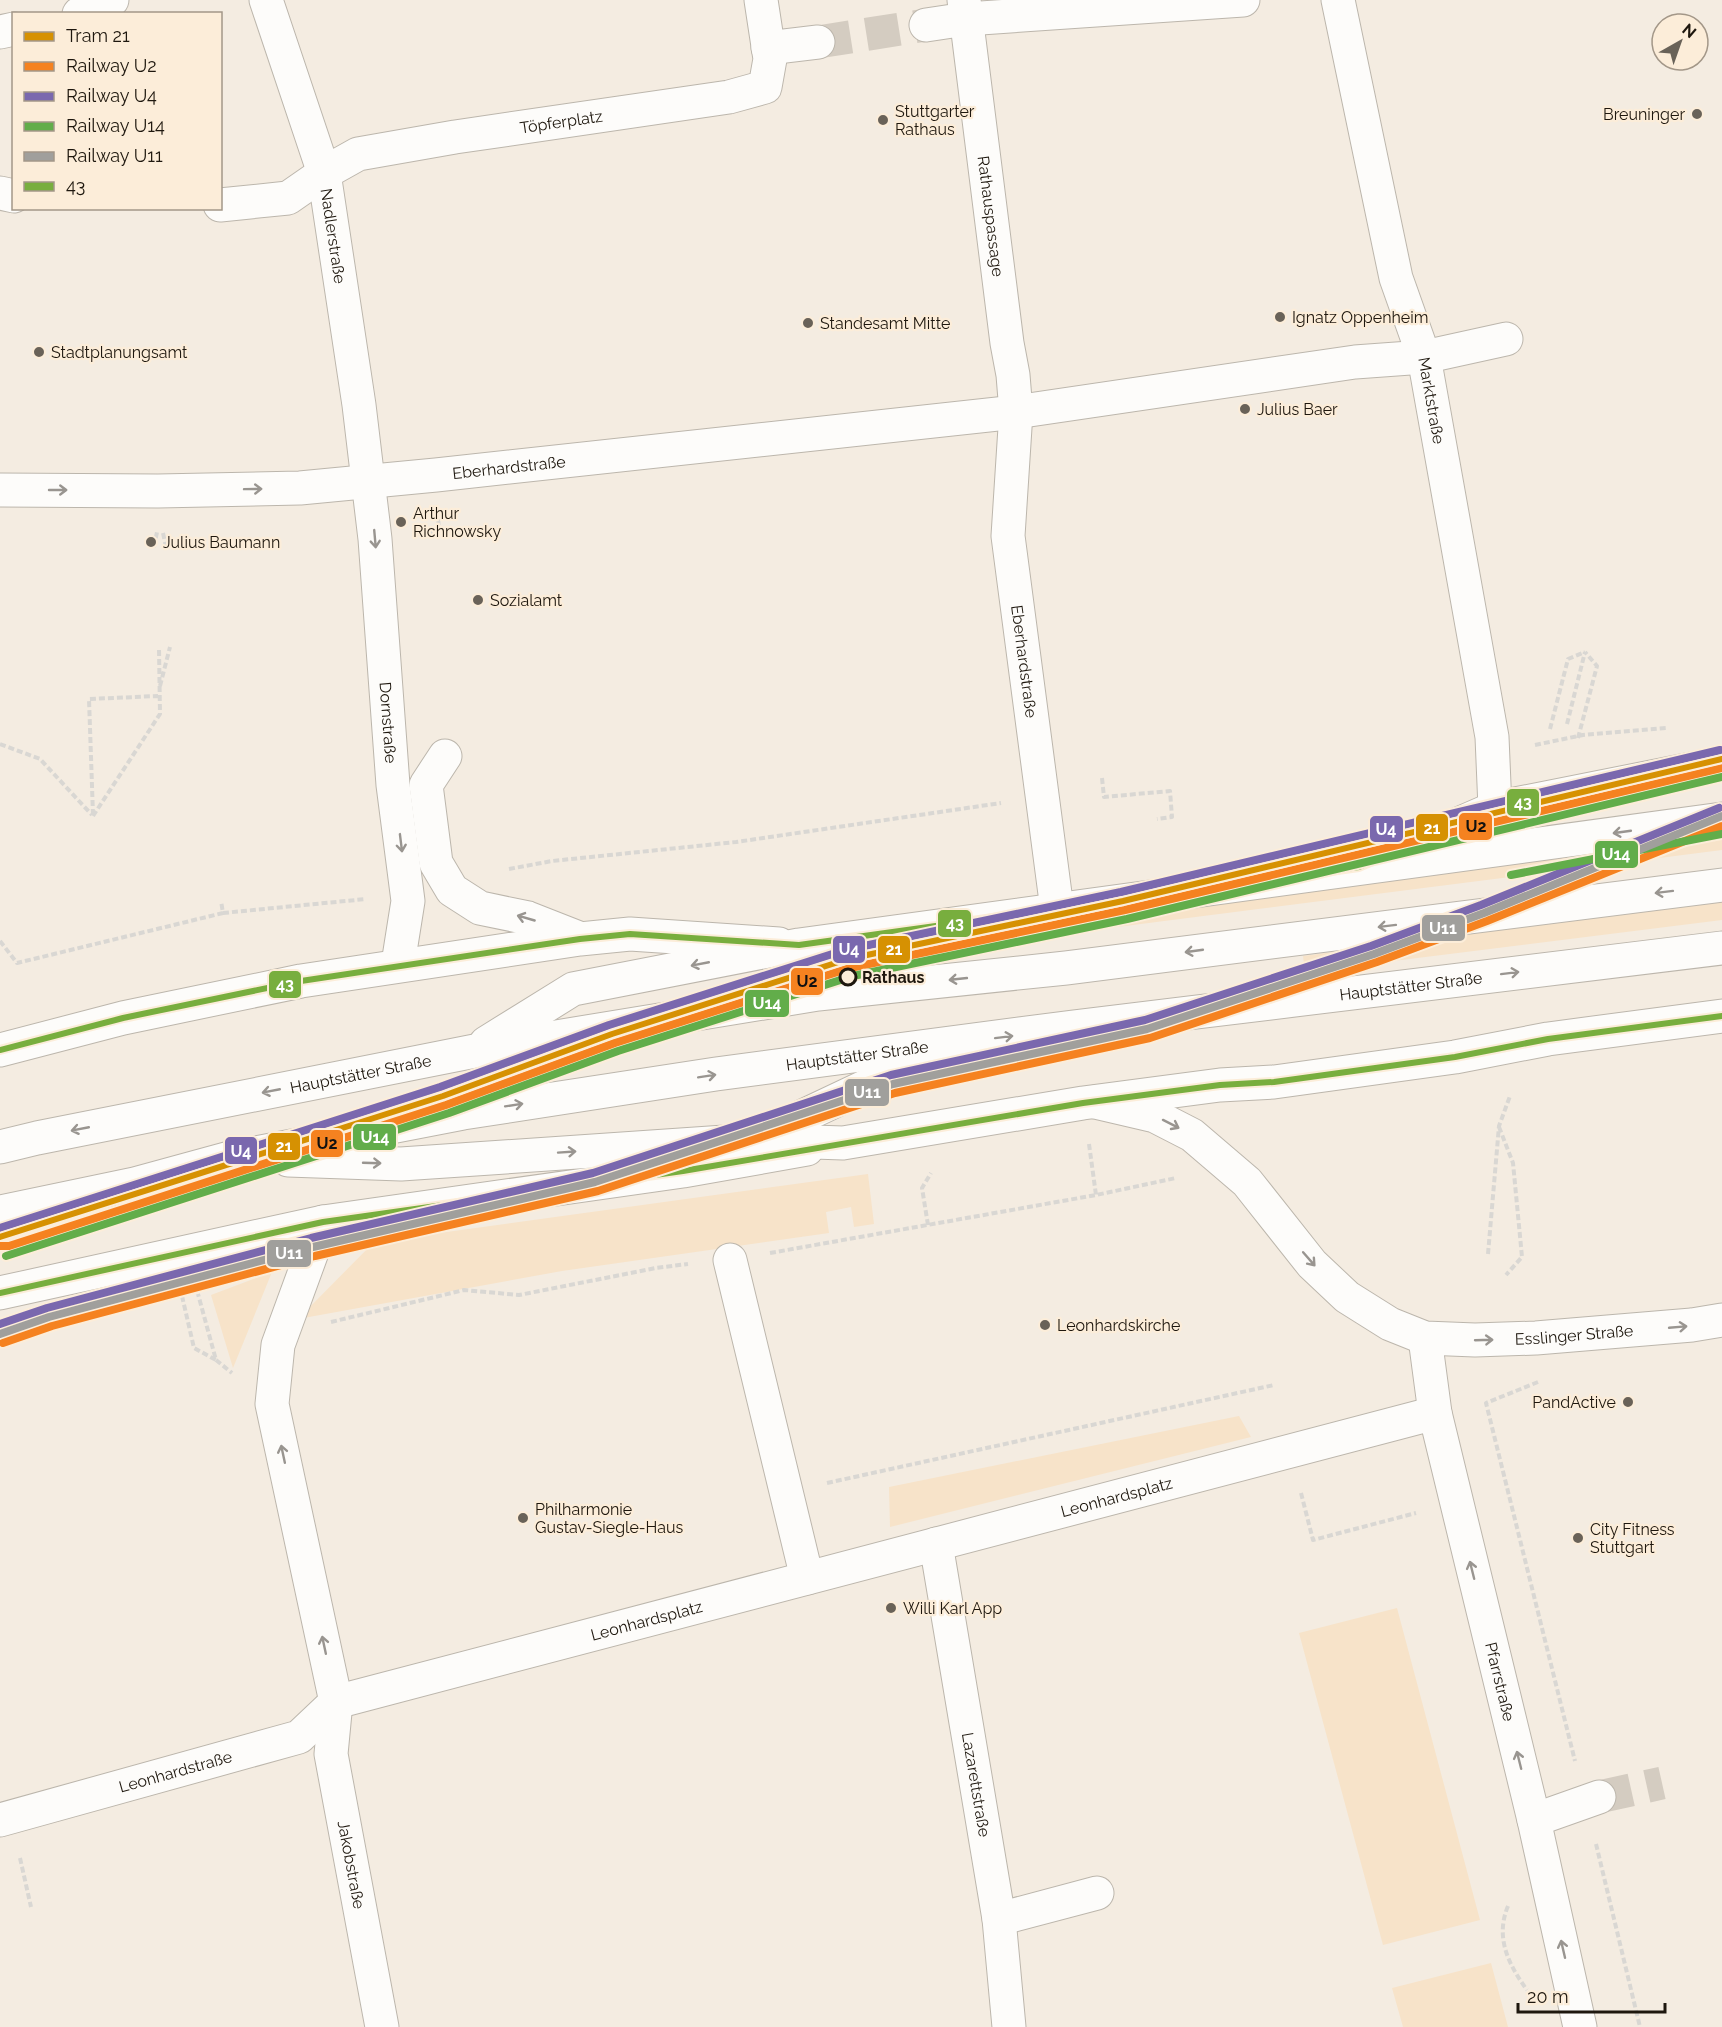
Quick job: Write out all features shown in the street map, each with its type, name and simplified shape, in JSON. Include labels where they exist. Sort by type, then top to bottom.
[{"type":"street","points":[[85,12],[112,0]]},
{"type":"street","name":"Nadlerstraße","points":[[266,0],[324,173],[369,481]]},
{"type":"street","points":[[761,0],[768,48],[818,42]]},
{"type":"street","points":[[926,25],[965,9],[1243,0]]},
{"type":"street","name":"Marktstraße","points":[[1338,0],[1396,278],[1424,357],[1492,737],[1495,808]]},
{"type":"street","name":"Rathauspassage","points":[[965,9],[1016,412]]},
{"type":"street","name":"Töpferplatz","points":[[324,173],[358,154],[455,137],[729,97],[765,87],[770,59],[768,48]]},
{"type":"street","points":[[222,205],[288,198],[324,173]]},
{"type":"street","name":"Eberhardstraße","points":[[0,490],[276,488],[369,481],[1016,412],[1355,362],[1424,357],[1506,339]]},
{"type":"street","name":"Eberhardstraße","points":[[1016,412],[1008,536],[1057,909]]},
{"type":"street","name":"Dornstraße","points":[[369,481],[393,785],[407,894],[398,964]]},
{"type":"street","points":[[393,785],[405,766],[423,759],[446,756],[426,785],[436,862],[452,890],[480,908],[528,918],[580,939]]},
{"type":"street","points":[[1359,867],[1495,808],[1722,763]]},
{"type":"street","points":[[473,1051],[573,989],[799,945],[1722,819]]},
{"type":"street","name":"Hauptstätter Straße","points":[[0,1147],[473,1051],[818,994],[1066,968],[1722,885]]},
{"type":"street","points":[[0,1050],[135,1016],[302,981],[398,964],[580,939],[630,934],[799,945]]},
{"type":"street","name":"Hauptstätter Straße","points":[[0,1212],[135,1184],[230,1158],[463,1113],[716,1074],[1722,948]]},
{"type":"street","points":[[0,1293],[324,1222],[683,1171],[978,1119],[1455,1057],[1548,1039],[1722,1016]]},
{"type":"street","points":[[683,1171],[754,1140],[957,1043]]},
{"type":"street","name":"Esslinger Straße","points":[[1095,1102],[1155,1116],[1192,1135],[1247,1182],[1312,1264],[1347,1297],[1390,1324],[1425,1338],[1475,1340],[1536,1338],[1692,1326],[1722,1320]]},
{"type":"street","points":[[230,1158],[401,1164],[754,1140],[843,1143]]},
{"type":"street","points":[[324,1222],[278,1345],[272,1404],[336,1702]]},
{"type":"street","points":[[730,1260],[807,1578]]},
{"type":"street","name":"Pfarrstraße","points":[[1425,1338],[1435,1413],[1534,1820],[1580,2027]]},
{"type":"street","name":"Leonhardsplatz","points":[[336,1702],[1435,1413]]},
{"type":"street","name":"Lazarettstraße","points":[[936,1544],[999,1919],[1009,2027]]},
{"type":"street","name":"Leonhardstraße","points":[[6,1818],[299,1737],[336,1702]]},
{"type":"street","name":"Jakobstraße","points":[[336,1702],[331,1754],[382,2027]]},
{"type":"street","points":[[1534,1820],[1592,1799]]},
{"type":"street","points":[[999,1919],[1097,1893]]},
{"type":"path","points":[[158,696],[170,647]]},
{"type":"path","points":[[93,816],[160,714],[159,648]]},
{"type":"path","points":[[1568,724],[1585,652]]},
{"type":"path","points":[[1550,729],[1568,659],[1585,652]]},
{"type":"path","points":[[1578,738],[1597,666],[1585,652]]},
{"type":"path","points":[[93,816],[89,699],[158,696]]},
{"type":"path","points":[[1550,742],[1583,735],[1676,727]]},
{"type":"path","points":[[0,744],[40,759],[93,816]]},
{"type":"path","points":[[1102,778],[1104,797],[1170,791],[1172,817],[1157,819]]},
{"type":"path","points":[[447,880],[552,861],[736,842],[1043,797]]},
{"type":"path","points":[[0,941],[17,963],[224,913],[407,894]]},
{"type":"path","points":[[221,901],[224,913]]},
{"type":"path","points":[[1488,1254],[1499,1126],[1510,1096]]},
{"type":"path","points":[[1499,1126],[1513,1163],[1522,1257],[1506,1275]]},
{"type":"path","points":[[928,1225],[922,1188],[931,1173]]},
{"type":"path","points":[[194,1348],[216,1360],[196,1290]]},
{"type":"path","points":[[1536,1338],[1543,1380],[1486,1403],[1592,1799],[1640,2027]]},
{"type":"path","points":[[786,1492],[1274,1385]]},
{"type":"path","points":[[1291,1451],[1313,1540],[1425,1510]]},
{"type":"path","points":[[6,1818],[31,1907]]},
{"type":"shaded area","points":[[1722,834],[1722,850],[1086,931],[1084,917]]},
{"type":"shaded area","points":[[1722,901],[1722,920],[1305,972],[1303,956]]},
{"type":"shaded area","points":[[868,1174],[874,1224],[854,1227],[851,1207],[826,1212],[829,1233],[562,1271],[298,1319],[374,1242]]},
{"type":"shaded area","points":[[272,1272],[233,1368],[211,1295]]},
{"type":"shaded area","points":[[1239,1416],[1251,1437],[890,1527],[889,1487]]},
{"type":"shaded area","points":[[1397,1608],[1480,1920],[1383,1945],[1299,1633]]},
{"type":"shaded area","points":[[1491,1963],[1508,2027],[1403,2027],[1392,1988]]},
{"type":"tunnel","points":[[818,42],[926,25]]},
{"type":"tunnel","points":[[1599,1797],[1662,1783]]},
{"type":"tram line","name":"21","points":[[0,1237],[443,1096],[612,1034],[848,959],[1123,901],[1722,759]]},
{"type":"rail line","name":"U4","points":[[0,1228],[440,1087],[609,1025],[845,950],[1121,892],[1720,750]]},
{"type":"rail line","name":"U2","points":[[0,1246],[9,1246],[446,1105],[615,1043],[850,968],[1125,910],[1722,768]]},
{"type":"rail line","name":"U14","points":[[6,1256],[449,1113],[618,1051],[853,976],[1127,919],[1722,777]]},
{"type":"rail line","name":"U4","points":[[0,1324],[47,1308],[311,1238],[593,1173],[891,1075],[1145,1020],[1371,946],[1481,905],[1719,808]]},
{"type":"rail line","name":"U11","points":[[0,1334],[49,1317],[313,1247],[595,1182],[893,1084],[1147,1029],[1374,954],[1484,913],[1722,816]]},
{"type":"rail line","name":"U2","points":[[3,1343],[52,1326],[315,1256],[598,1191],[895,1093],[1150,1038],[1377,962],[1487,921],[1722,826]]},
{"type":"rail line","name":"U14","points":[[1511,875],[1722,834]]},
{"type":"transit line","name":"43","points":[[0,1050],[123,1018],[301,981],[580,939],[630,934],[799,945],[1359,867],[1495,808],[1722,763]]},
{"type":"transit line","name":"43","points":[[0,1293],[323,1222],[683,1171],[1083,1103],[1220,1085],[1274,1082],[1455,1057],[1548,1039],[1722,1016]]},
{"type":"place","name":"Breuninger","points":[[1697,114]]},
{"type":"place","name":"Stuttgarter Rathaus","points":[[883,120]]},
{"type":"place","name":"Ignatz Oppenheim","points":[[1280,317]]},
{"type":"place","name":"Standesamt Mitte","points":[[808,323]]},
{"type":"place","name":"Stadtplanungsamt","points":[[39,352]]},
{"type":"place","name":"Julius Baer","points":[[1245,409]]},
{"type":"place","name":"Arthur Richnowsky","points":[[401,522]]},
{"type":"place","name":"Julius Baumann","points":[[151,542]]},
{"type":"place","name":"Sozialamt","points":[[478,600]]},
{"type":"place","name":"Rathaus","points":[[848,977]]},
{"type":"place","name":"Leonhardskirche","points":[[1045,1325]]},
{"type":"place","name":"PandActive","points":[[1628,1402]]},
{"type":"place","name":"Philharmonie Gustav-Siegle-Haus","points":[[523,1518]]},
{"type":"place","name":"City Fitness Stuttgart","points":[[1578,1538]]},
{"type":"place","name":"Willi Karl App","points":[[891,1608]]}]
